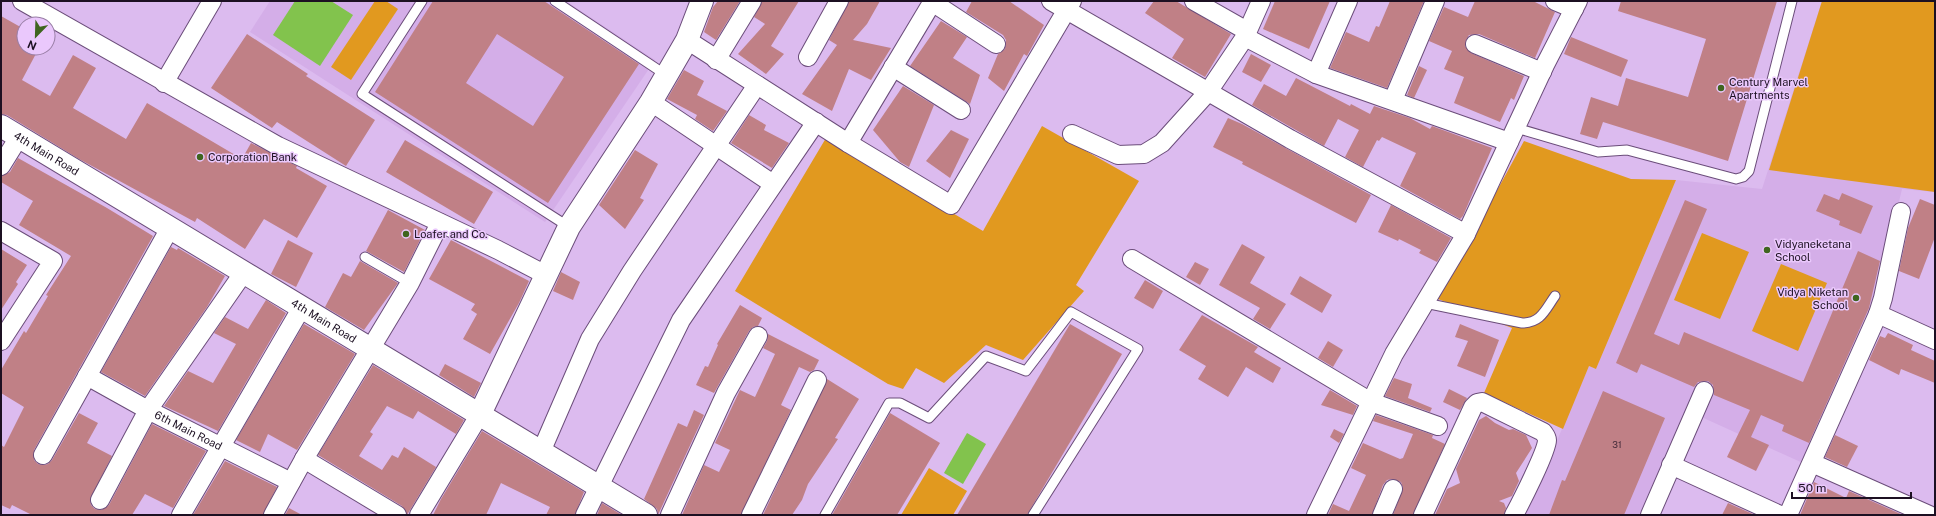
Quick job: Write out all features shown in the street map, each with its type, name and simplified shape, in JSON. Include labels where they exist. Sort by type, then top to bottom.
[{"type":"street","points":[[22,1],[164,83],[278,146],[546,275]]},
{"type":"street","points":[[164,83],[212,1]]},
{"type":"street","points":[[419,515],[480,414],[569,227],[652,102],[687,40],[702,1]]},
{"type":"street","points":[[716,60],[752,1]]},
{"type":"street","points":[[808,56],[839,1]]},
{"type":"street","points":[[1194,1],[1246,34],[1316,74],[1393,100],[1512,135]]},
{"type":"street","points":[[1072,134],[1118,155],[1144,154],[1162,143],[1208,92],[1246,34],[1261,1]]},
{"type":"street","points":[[1316,74],[1348,1]]},
{"type":"street","points":[[1393,100],[1435,1]]},
{"type":"street","points":[[1316,515],[1394,354],[1466,234],[1542,72],[1576,5],[1554,1]]},
{"type":"street","points":[[848,143],[932,2],[996,44]]},
{"type":"street","points":[[687,40],[716,60],[848,143],[951,205],[1063,4],[1208,92],[1466,234]]},
{"type":"street","points":[[1475,44],[1542,72]]},
{"type":"street","points":[[893,66],[961,110]]},
{"type":"street","points":[[541,452],[590,339],[632,271],[757,85]]},
{"type":"street","points":[[652,102],[774,184]]},
{"type":"street","points":[[585,515],[681,320],[816,122]]},
{"type":"street","points":[[1,166],[10,131]]},
{"type":"street","name":"4th Main Road","points":[[10,131],[644,514]]},
{"type":"street","points":[[1788,515],[1878,314],[1883,298],[1901,212]]},
{"type":"street","points":[[273,515],[304,459],[410,283],[440,223]]},
{"type":"street","points":[[43,455],[170,228]]},
{"type":"street","points":[[1,231],[53,261],[1,341]]},
{"type":"street","points":[[1132,259],[1371,402],[1438,426]]},
{"type":"street","points":[[100,500],[148,410],[244,272]]},
{"type":"street","points":[[181,515],[220,445],[302,307]]},
{"type":"street","points":[[1878,314],[1935,340]]},
{"type":"street","points":[[670,515],[726,393],[758,336]]},
{"type":"street","name":"6th Main Road","points":[[87,376],[148,410],[291,482]]},
{"type":"street","points":[[751,515],[817,380]]},
{"type":"street","points":[[1650,515],[1704,391]]},
{"type":"street","points":[[1423,515],[1473,408],[1477,403],[1482,402],[1543,432],[1546,437],[1547,442],[1543,453],[1514,515]]},
{"type":"street","points":[[304,459],[397,515]]},
{"type":"street","points":[[1812,463],[1929,515]]},
{"type":"street","points":[[1671,465],[1780,515]]},
{"type":"street","points":[[1382,515],[1393,489]]},
{"type":"lane","points":[[422,1],[362,94],[569,227]]},
{"type":"lane","points":[[555,1],[666,75]]},
{"type":"lane","points":[[1512,135],[1598,152],[1627,150],[1736,179],[1743,177],[1749,171],[1792,1]]},
{"type":"lane","points":[[365,257],[410,283]]},
{"type":"lane","points":[[1425,303],[1522,323],[1531,323],[1539,318],[1556,296]]},
{"type":"lane","points":[[825,515],[888,403],[900,403],[929,418],[986,356],[1026,371],[1071,312],[1138,349],[1033,515]]},
{"type":"shaded area","points":[[270,1],[566,1],[655,60],[545,222],[250,32]]},
{"type":"shaded area","points":[[295,1],[331,1],[353,15],[320,66],[273,35]]},
{"type":"shaded area","points":[[375,1],[386,1],[398,9],[351,80],[331,67]]},
{"type":"shaded area","name":"Vidyaneketana School","points":[[1822,1],[1935,1],[1935,192],[1902,189],[1874,307],[1805,464],[1686,410],[1639,515],[1525,515],[1589,366],[1596,369],[1676,180],[1762,189]]},
{"type":"shaded area","points":[[1822,1],[1935,1],[1935,192],[1769,170]]},
{"type":"shaded area","points":[[1042,126],[1139,181],[1076,285],[1084,291],[1023,360],[986,345],[944,383],[916,368],[903,389],[888,384],[735,291],[826,138],[983,231]]},
{"type":"shaded area","points":[[1524,141],[1631,179],[1676,180],[1596,369],[1589,366],[1563,429],[1484,393],[1512,328],[1438,299]]},
{"type":"shaded area","points":[[1702,233],[1749,252],[1720,319],[1674,300]]},
{"type":"shaded area","points":[[1781,264],[1827,283],[1798,351],[1752,331]]},
{"type":"shaded area","points":[[967,433],[986,444],[963,484],[944,473]]},
{"type":"shaded area","points":[[929,468],[967,491],[953,515],[901,515]]},
{"type":"building","points":[[433,1],[544,1],[639,64],[548,203],[375,92]],"holes":[[[497,34],[564,77],[533,126],[466,83]]]},
{"type":"building","points":[[718,1],[740,1],[716,40],[704,32],[713,7]]},
{"type":"building","points":[[762,1],[799,1],[771,46],[784,54],[766,74],[738,54],[765,24],[754,17]]},
{"type":"building","points":[[849,1],[880,1],[867,24],[853,40],[891,48],[871,80],[849,69],[832,111],[802,94],[837,45],[829,40]]},
{"type":"building","points":[[972,1],[1009,1],[1044,25],[1027,56],[1024,54],[1004,91],[988,78],[998,54],[1005,49],[1006,40],[1003,35],[966,12]]},
{"type":"building","points":[[1154,1],[1176,1],[1231,34],[1205,77],[1172,58],[1184,39],[1145,13]]},
{"type":"building","points":[[1275,1],[1330,1],[1309,49],[1263,29]]},
{"type":"building","points":[[1390,1],[1424,1],[1387,88],[1330,68],[1346,32],[1369,42],[1376,26],[1379,27]]},
{"type":"building","points":[[1475,1],[1533,1],[1555,12],[1535,58],[1479,34],[1469,35],[1466,40],[1465,46],[1471,53],[1524,76],[1514,100],[1511,98],[1500,122],[1454,103],[1464,77],[1444,69],[1452,51],[1429,41],[1444,7],[1468,17]]},
{"type":"building","name":"Century Marvel Apartments","points":[[1621,1],[1777,1],[1728,161],[1603,122],[1597,139],[1580,134],[1591,97],[1618,106],[1626,78],[1688,97],[1706,39],[1618,11]]},
{"type":"building","points":[[1,16],[16,24],[16,56],[35,56],[22,80],[50,96],[73,55],[96,68],[73,108],[126,139],[147,103],[242,159],[251,143],[297,166],[296,168],[327,186],[297,238],[264,219],[245,249],[197,218],[195,222],[79,159],[7,115],[1,114]]},
{"type":"building","points":[[941,21],[967,37],[953,58],[980,75],[970,104],[910,66]]},
{"type":"building","points":[[247,34],[308,74],[306,76],[375,120],[346,166],[277,122],[272,128],[211,88]]},
{"type":"building","points":[[1571,37],[1628,60],[1621,77],[1564,54]]},
{"type":"building","points":[[1251,54],[1271,65],[1261,82],[1242,72]]},
{"type":"building","points":[[1419,66],[1427,70],[1414,98],[1407,95]]},
{"type":"building","points":[[684,70],[704,81],[697,95],[727,111],[713,131],[695,119],[697,115],[667,99]]},
{"type":"building","points":[[1296,78],[1350,106],[1351,104],[1370,114],[1374,106],[1410,118],[1430,129],[1432,126],[1492,148],[1463,216],[1460,219],[1400,186],[1416,153],[1382,137],[1379,141],[1377,140],[1363,167],[1345,157],[1359,130],[1338,119],[1324,146],[1252,105],[1264,84],[1286,96]]},
{"type":"building","points":[[903,86],[934,105],[909,167],[900,162],[873,130]]},
{"type":"building","points":[[749,115],[766,125],[764,130],[789,143],[772,168],[731,143]]},
{"type":"building","points":[[1228,118],[1242,124],[1371,195],[1356,223],[1242,164],[1243,162],[1213,147]]},
{"type":"building","points":[[951,130],[969,139],[950,178],[926,161]]},
{"type":"building","points":[[405,140],[493,192],[474,224],[386,172]]},
{"type":"building","points":[[635,150],[658,164],[640,198],[644,200],[625,229],[599,205]]},
{"type":"building","points":[[18,158],[107,208],[153,236],[34,450],[34,460],[38,464],[43,465],[48,464],[52,460],[79,413],[98,423],[87,443],[112,456],[90,500],[91,505],[95,509],[101,510],[109,505],[152,424],[206,451],[173,508],[145,494],[132,515],[32,515],[12,505],[10,509],[1,505],[1,445],[4,447],[24,407],[1,393],[1,370],[24,331],[26,333],[48,296],[46,295],[71,256],[19,225],[33,201],[1,182],[1,176],[10,172]]},
{"type":"building","points":[[1842,193],[1873,206],[1861,234],[1839,225],[1840,221],[1816,211],[1824,194],[1839,200]]},
{"type":"building","points":[[1920,199],[1935,205],[1935,237],[1919,279],[1899,271],[1908,228]]},
{"type":"building","name":"Vidya Niketan School","points":[[1685,200],[1707,209],[1654,334],[1679,345],[1684,332],[1803,382],[1858,251],[1880,261],[1869,308],[1809,443],[1782,431],[1784,425],[1761,415],[1751,437],[1769,445],[1756,471],[1727,457],[1750,410],[1714,395],[1713,385],[1708,381],[1698,382],[1694,387],[1641,364],[1637,373],[1616,363]]},
{"type":"building","points":[[1391,205],[1451,238],[1437,262],[1419,253],[1421,250],[1399,239],[1398,241],[1378,232]]},
{"type":"building","points":[[388,210],[425,230],[404,272],[366,251]]},
{"type":"building","points":[[288,240],[313,253],[296,287],[271,274]]},
{"type":"building","points":[[451,240],[529,281],[519,303],[490,354],[463,339],[477,314],[471,310],[475,304],[429,279]]},
{"type":"building","points":[[1242,244],[1265,257],[1250,283],[1286,304],[1270,329],[1253,319],[1260,308],[1219,285]]},
{"type":"building","points":[[171,247],[177,250],[178,248],[225,276],[207,307],[145,396],[101,372]]},
{"type":"building","points":[[1,249],[27,265],[16,282],[18,284],[1,310]]},
{"type":"building","points":[[360,261],[398,283],[364,330],[325,307],[343,273],[351,277]]},
{"type":"building","points":[[1195,262],[1209,269],[1200,285],[1186,277]]},
{"type":"building","points":[[561,272],[580,282],[573,300],[553,291]]},
{"type":"building","points":[[1300,276],[1332,295],[1322,313],[1290,294]]},
{"type":"building","points":[[1145,280],[1163,291],[1153,309],[1134,298]]},
{"type":"building","points":[[266,300],[286,313],[218,431],[164,406],[188,371],[213,383],[236,344],[214,333],[225,317],[248,329]]},
{"type":"building","points":[[740,305],[762,318],[758,326],[753,327],[749,331],[714,393],[696,385],[705,366],[708,367],[718,345],[717,344]]},
{"type":"building","points":[[1202,315],[1258,347],[1254,352],[1281,368],[1273,383],[1246,367],[1228,397],[1198,379],[1206,366],[1179,350]]},
{"type":"building","points":[[304,324],[355,354],[297,450],[268,434],[260,452],[236,440]]},
{"type":"building","points":[[1070,324],[1122,354],[1027,515],[957,515]]},
{"type":"building","points":[[1460,324],[1499,340],[1485,377],[1457,366],[1468,341],[1455,337]]},
{"type":"building","points":[[1888,333],[1913,345],[1911,350],[1935,361],[1935,383],[1901,369],[1899,375],[1869,360],[1880,336],[1885,338]]},
{"type":"building","points":[[768,334],[819,360],[814,370],[810,372],[799,367],[781,405],[791,410],[741,515],[682,515],[704,465],[719,472],[730,450],[715,443],[740,390],[755,397],[775,354],[763,348],[767,341]]},
{"type":"building","points":[[1328,341],[1343,350],[1333,367],[1318,358]]},
{"type":"building","points":[[445,364],[481,383],[474,397],[439,375]]},
{"type":"building","points":[[373,365],[464,420],[456,434],[418,411],[413,419],[387,406],[370,432],[373,434],[359,456],[382,470],[392,455],[398,458],[404,447],[436,467],[407,515],[402,506],[318,455]]},
{"type":"building","points":[[1394,378],[1412,384],[1408,398],[1432,408],[1430,412],[1385,396]]},
{"type":"building","points":[[827,379],[859,399],[835,438],[838,439],[808,484],[802,500],[792,515],[763,515]]},
{"type":"building","points":[[1449,389],[1467,398],[1460,410],[1443,402]]},
{"type":"building","points":[[1330,390],[1357,406],[1353,415],[1321,405]]},
{"type":"building","points":[[1603,391],[1665,418],[1624,515],[1549,515],[1562,480],[1565,481]]},
{"type":"building","points":[[694,410],[704,415],[658,515],[657,509],[644,499],[678,423],[687,427]]},
{"type":"building","points":[[890,413],[940,443],[897,515],[832,515]]},
{"type":"building","points":[[1376,415],[1433,435],[1432,438],[1445,444],[1413,515],[1393,515],[1403,488],[1401,482],[1392,479],[1387,480],[1383,485],[1372,515],[1328,515],[1333,504],[1349,511],[1366,475],[1351,468],[1363,443],[1400,459],[1403,458],[1413,434],[1373,421]]},
{"type":"building","points":[[1486,416],[1495,423],[1509,430],[1513,429],[1526,435],[1532,448],[1516,473],[1519,481],[1512,496],[1499,501],[1504,503],[1506,508],[1504,515],[1435,515],[1447,489],[1460,483],[1456,469],[1479,420]]},
{"type":"building","points":[[1334,429],[1344,434],[1339,443],[1330,437]]},
{"type":"building","points":[[482,431],[584,492],[575,515],[546,515],[550,507],[501,483],[486,515],[433,515]]},
{"type":"building","points":[[1835,435],[1858,446],[1847,467],[1825,457]]},
{"type":"building","points":[[225,461],[277,487],[263,515],[193,515]]},
{"type":"building","points":[[1814,482],[1846,498],[1849,491],[1903,515],[1800,515]]},
{"type":"building","points":[[602,503],[622,515],[597,515]]},
{"type":"building","points":[[1728,503],[1755,515],[1722,515]]},
{"type":"building","points":[[289,508],[302,515],[285,515]]},
{"type":"place","name":"Century Marvel Apartments","points":[[1721,88]]},
{"type":"place","name":"Corporation Bank","points":[[200,157]]},
{"type":"place","name":"Loafer and Co.","points":[[406,234]]},
{"type":"place","name":"Vidyaneketana School","points":[[1767,250]]},
{"type":"place","name":"Vidya Niketan School","points":[[1856,298]]}]
